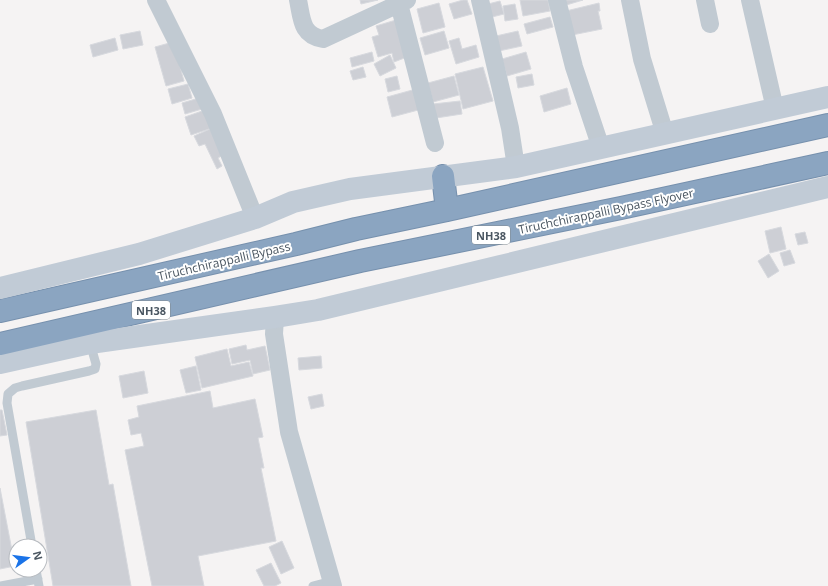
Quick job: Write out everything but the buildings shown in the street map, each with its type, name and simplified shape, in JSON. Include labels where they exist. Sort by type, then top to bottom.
[{"type":"highway","points":[[443,176],[447,210],[828,125]]},
{"type":"highway","name":"Tiruchchirappalli Bypass Flyover","points":[[0,344],[360,261],[622,208],[828,163]]},
{"type":"highway","name":"Tiruchchirappalli Bypass","points":[[0,311],[296,244],[356,228],[447,210]]},
{"type":"street","points":[[156,0],[214,114],[255,218]]},
{"type":"street","points":[[298,0],[302,24],[309,34],[323,39],[401,1],[435,144]]},
{"type":"street","points":[[480,0],[510,128],[516,167]]},
{"type":"street","points":[[557,0],[574,67],[601,148]]},
{"type":"street","points":[[630,0],[642,59],[665,134]]},
{"type":"street","points":[[705,0],[710,24]]},
{"type":"street","points":[[750,0],[775,109]]},
{"type":"street","points":[[0,288],[139,254],[255,218],[293,202],[350,189],[516,167],[828,97]]},
{"type":"street","points":[[0,363],[90,342],[318,310],[828,186]]},
{"type":"street","points":[[275,317],[274,334],[289,432],[333,584]]},
{"type":"lane","points":[[31,538],[7,403],[8,394],[15,388],[95,369],[96,364],[90,342]]},
{"type":"lane","points":[[1,586],[38,578]]},
{"type":"lane","points":[[313,586],[333,584]]}]
